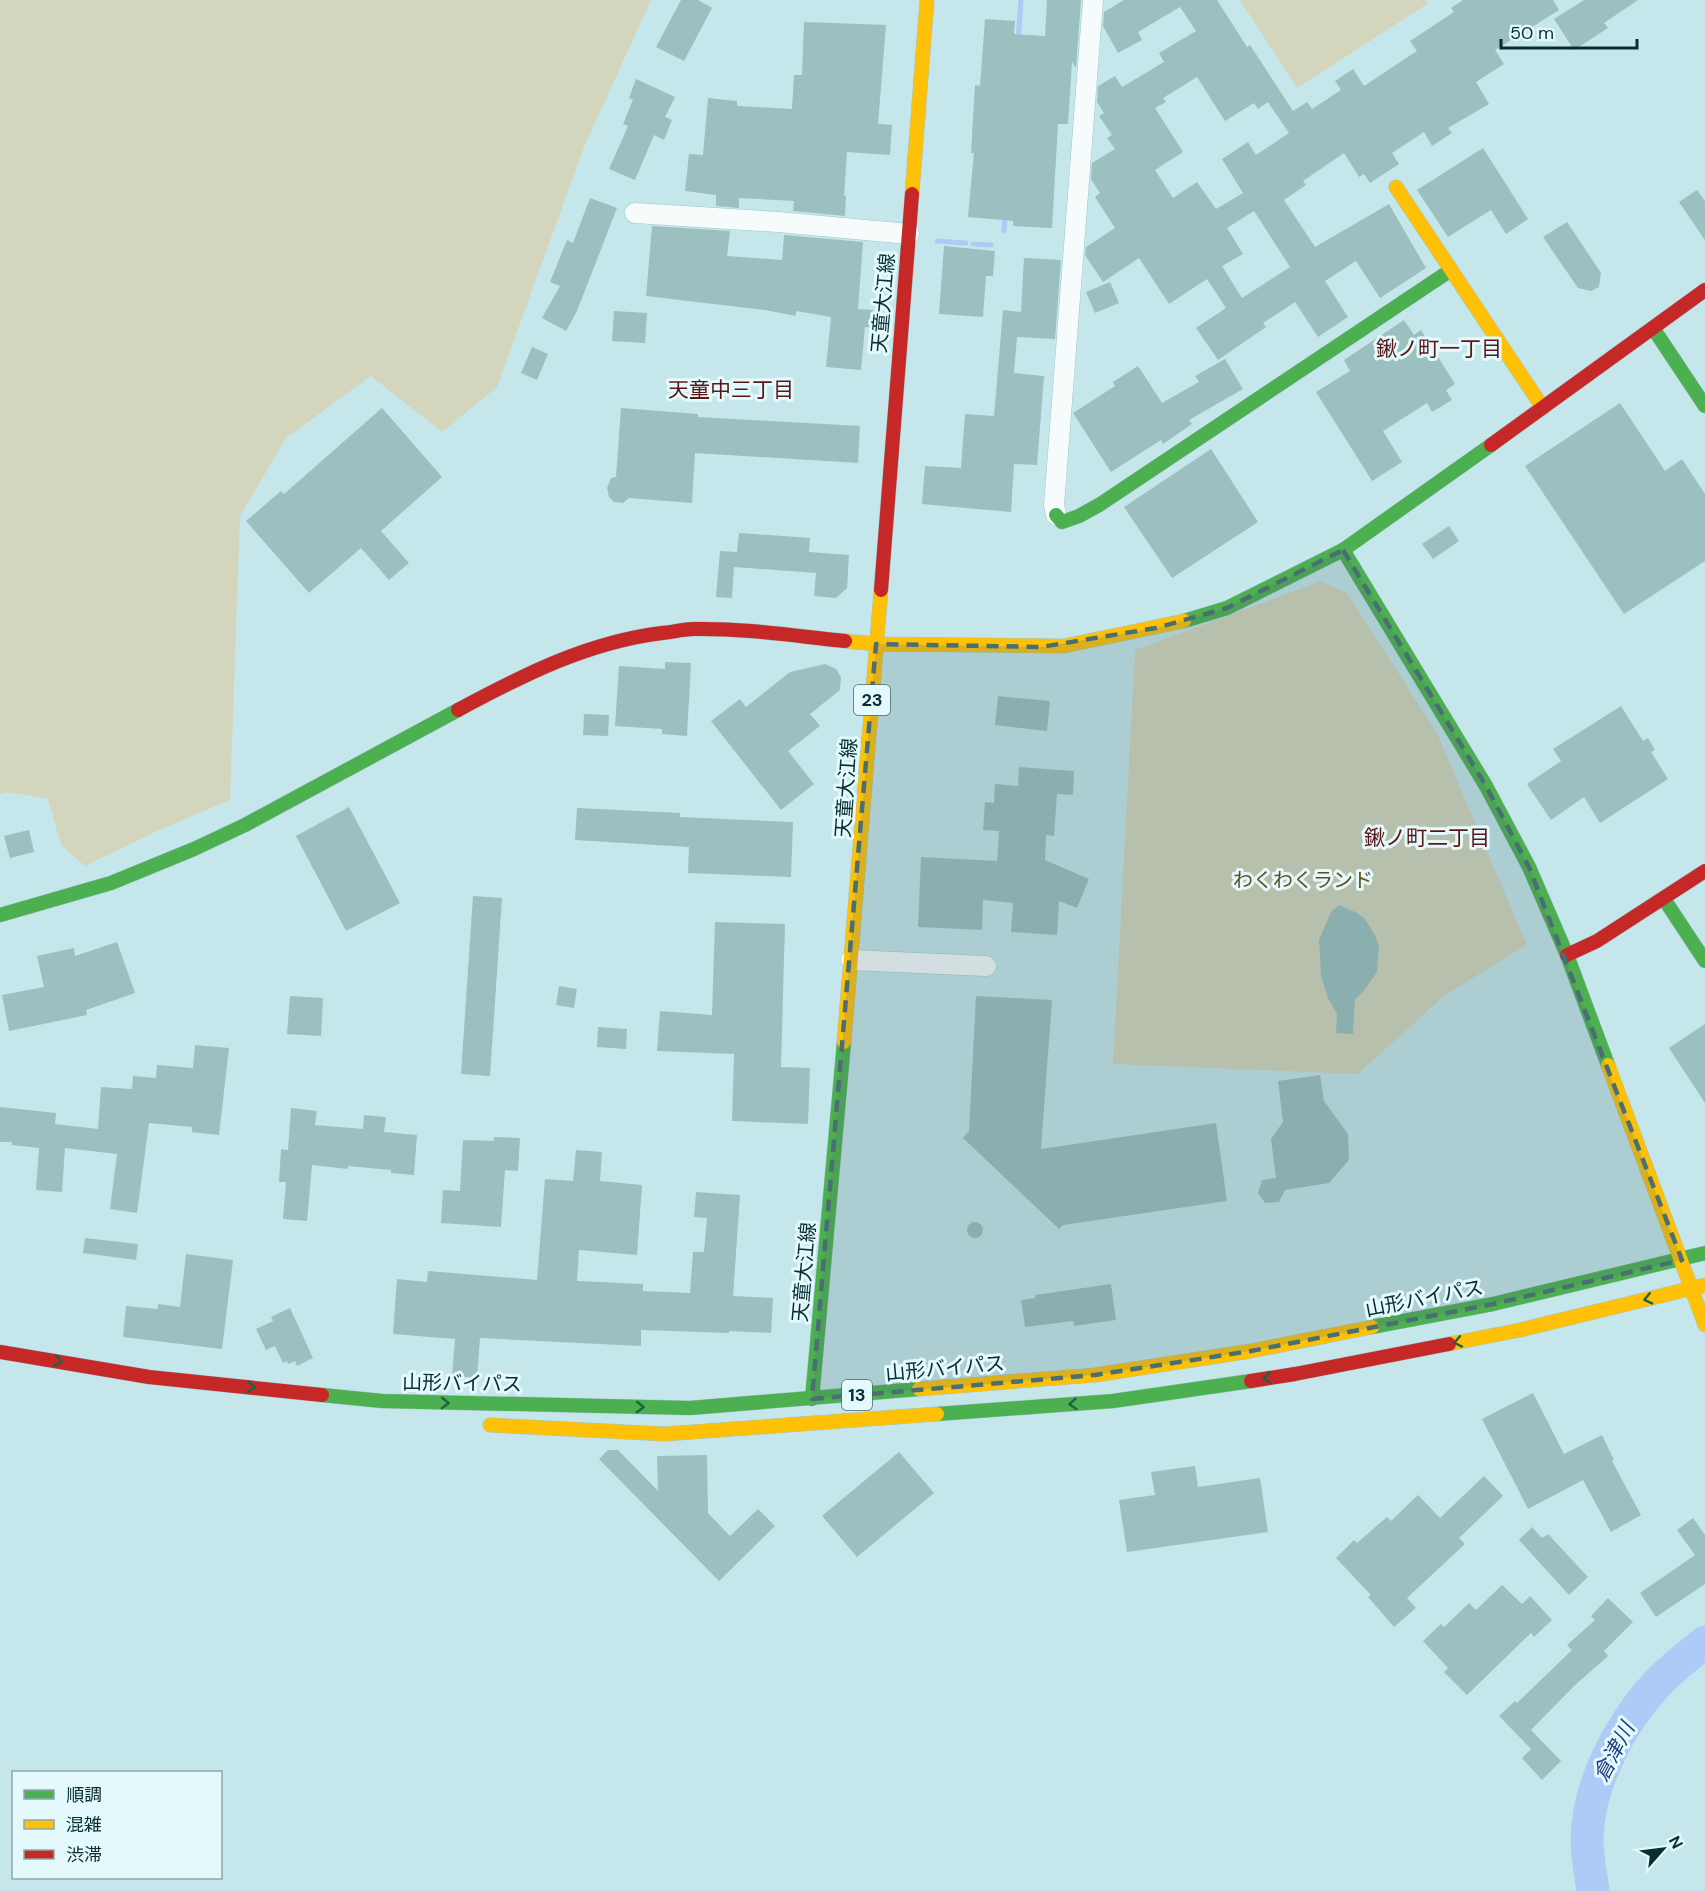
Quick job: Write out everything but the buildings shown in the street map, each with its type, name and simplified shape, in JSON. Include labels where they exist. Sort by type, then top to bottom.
[{"type":"main road","name":"天童大江線","points":[[812,1399],[851,960],[927,0]]},
{"type":"main road","points":[[1396,187],[1543,408]]},
{"type":"main road","points":[[1056,515],[1062,522],[1068,521],[1099,504],[1451,270]]},
{"type":"main road","points":[[0,915],[111,883],[194,849],[245,825],[500,687],[566,657],[602,645],[646,635],[693,629],[876,644],[1052,647],[1156,628],[1227,608],[1343,550],[1705,290]]},
{"type":"main road","points":[[1653,328],[1705,406]]},
{"type":"main road","points":[[1343,550],[1458,738],[1508,825],[1529,867],[1567,955],[1705,1325]]},
{"type":"main road","points":[[1567,955],[1597,941],[1705,872]]},
{"type":"main road","points":[[1664,899],[1705,961]]},
{"type":"main road","name":"山形バイパス","points":[[0,1352],[149,1377],[382,1401],[690,1408],[1095,1375],[1251,1351],[1493,1304],[1705,1253]]},
{"type":"main road","name":"13","points":[[477,1425],[665,1434],[1113,1401],[1295,1374],[1520,1330],[1705,1285]]},
{"type":"street","points":[[1056,515],[1054,505],[1093,0]]},
{"type":"street","points":[[635,213],[778,222],[909,234]]},
{"type":"street","points":[[851,960],[986,966]]},
{"type":"highlighted area","points":[[1343,550],[1486,786],[1529,867],[1682,1260],[1493,1304],[1251,1351],[1095,1375],[812,1399],[876,644],[1041,647],[1156,628],[1227,608]]},
{"type":"green space","points":[[0,0],[651,0],[584,147],[497,387],[442,432],[371,376],[286,438],[240,516],[230,800],[159,830],[85,866],[61,845],[48,799],[9,792],[0,794]]},
{"type":"green space","points":[[1240,0],[1425,0],[1427,4],[1297,88]]},
{"type":"green space","name":"わくわくランド","points":[[1321,581],[1347,593],[1437,733],[1527,945],[1444,996],[1358,1074],[1113,1064],[1135,650]]},
{"type":"waterway","points":[[1018,41],[1021,0]]},
{"type":"waterway","points":[[1004,231],[1005,215]]},
{"type":"waterway","points":[[937,241],[966,243]]},
{"type":"waterway","points":[[973,244],[991,245]]},
{"type":"waterway","name":"倉津川","points":[[1593,1891],[1587,1847],[1589,1819],[1601,1773],[1611,1750],[1636,1709],[1651,1691],[1705,1642]]},
{"type":"traffic: fast","points":[[1056,515],[1062,522],[1099,505],[1451,270]]},
{"type":"traffic: fast","points":[[1653,328],[1705,406]]},
{"type":"traffic: fast","points":[[1184,621],[1227,608],[1343,550],[1491,445]]},
{"type":"traffic: fast","points":[[1343,550],[1486,786],[1529,867],[1567,955],[1608,1065]]},
{"type":"traffic: fast","points":[[0,915],[111,883],[194,849],[245,825],[458,710]]},
{"type":"traffic: fast","points":[[1664,899],[1705,961]]},
{"type":"traffic: fast","points":[[812,1399],[844,1042]]},
{"type":"traffic: fast","points":[[1372,1327],[1493,1304],[1705,1253]]},
{"type":"traffic: fast","points":[[937,1414],[1113,1401],[1251,1381]]},
{"type":"traffic: fast","points":[[322,1395],[382,1401],[690,1408],[919,1389]]},
{"type":"traffic: slow","points":[[912,194],[927,0]]},
{"type":"traffic: slow","points":[[1396,187],[1543,408]]},
{"type":"traffic: slow","points":[[844,1042],[881,590]]},
{"type":"traffic: slow","points":[[845,641],[876,644],[1064,646],[1184,621]]},
{"type":"traffic: slow","points":[[1608,1065],[1705,1325]]},
{"type":"traffic: slow","points":[[1449,1344],[1520,1330],[1705,1285]]},
{"type":"traffic: slow","points":[[919,1389],[1095,1375],[1251,1351],[1372,1327]]},
{"type":"traffic: slow","points":[[490,1425],[665,1434],[937,1414]]},
{"type":"traffic: jam","points":[[881,590],[912,194]]},
{"type":"traffic: jam","points":[[1491,445],[1705,290]]},
{"type":"traffic: jam","points":[[458,710],[507,684],[557,662],[582,652],[635,637],[686,629],[713,629],[845,641]]},
{"type":"traffic: jam","points":[[1567,955],[1597,941],[1705,871]]},
{"type":"traffic: jam","points":[[1251,1381],[1449,1344]]},
{"type":"traffic: jam","points":[[0,1352],[149,1377],[322,1395]]},
{"type":"district","name":"鍬ノ町一丁目","points":[[1439,349]]},
{"type":"district","name":"天童中三丁目","points":[[731,390]]},
{"type":"district","name":"鍬ノ町二丁目","points":[[1427,838]]}]
